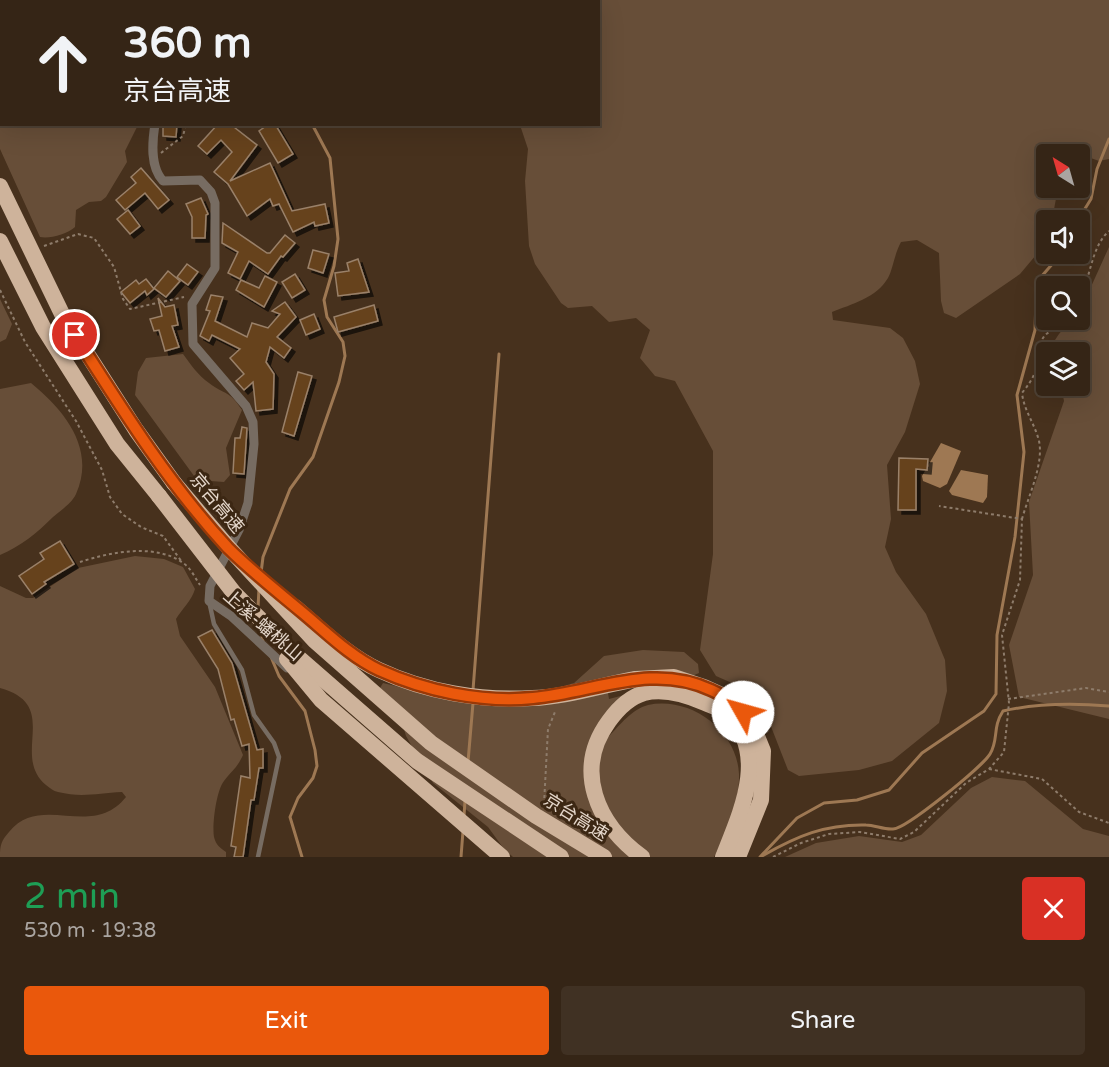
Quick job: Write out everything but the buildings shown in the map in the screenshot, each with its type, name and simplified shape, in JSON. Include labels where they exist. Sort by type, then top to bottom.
[{"type":"highway","name":"京台高速","points":[[0,186],[63,316],[136,430],[174,483],[229,548],[315,642],[431,743],[536,816],[604,857]]},
{"type":"highway","points":[[0,241],[43,327],[117,444],[321,700],[502,857]]},
{"type":"highway","points":[[229,548],[341,646],[378,670],[428,688],[478,697],[533,698],[640,686],[674,677],[735,701],[752,724],[763,751],[760,800],[738,857]]},
{"type":"highway","points":[[234,593],[299,658],[417,762],[561,857]]},
{"type":"highway","points":[[640,686],[617,709],[600,732],[590,764],[593,796],[608,823],[628,847],[642,857]]},
{"type":"highway","points":[[640,686],[699,700],[726,713],[739,731],[749,754],[746,797],[723,857]]},
{"type":"street","name":"上溪-蟠桃山","points":[[155,126],[153,161],[157,174],[164,181],[200,180],[211,192],[215,203],[215,268],[192,304],[193,344],[246,406],[253,422],[248,503],[239,530],[210,586],[209,601],[231,616],[421,792],[479,838],[495,857]]},
{"type":"lane","points":[[209,601],[214,624],[242,670],[254,715],[274,743],[279,757],[258,857]]},
{"type":"path","points":[[159,160],[161,153],[183,136],[186,126]]},
{"type":"path","points":[[1088,276],[1103,237],[1109,231]]},
{"type":"path","points":[[41,248],[78,234],[94,238],[114,267],[123,299],[130,309],[198,294]]},
{"type":"path","points":[[0,290],[25,342],[76,421],[102,470],[110,497],[122,514],[141,527],[163,536],[182,562]]},
{"type":"path","points":[[773,857],[829,834],[860,832],[900,839],[914,832],[966,783],[989,769],[1004,752],[1008,699],[1002,635],[1020,580],[1022,519],[1038,464],[1040,444],[1034,424],[1023,405],[1022,393],[1034,377],[1038,362],[1035,350],[1045,335],[1052,330]]},
{"type":"path","points":[[939,506],[1022,519]]},
{"type":"path","points":[[80,562],[96,556],[148,551],[182,562],[189,567],[209,601]]},
{"type":"path","points":[[1008,699],[1086,688],[1109,692]]},
{"type":"path","points":[[541,812],[547,789],[548,729],[555,712]]},
{"type":"path","points":[[989,769],[1042,779],[1079,812],[1109,823]]},
{"type":"shaded area","points":[[600,0],[1109,0],[1109,159],[1099,161],[1090,158],[1090,144],[1036,144],[1036,198],[1056,198],[1054,210],[1036,210],[1036,255],[1020,274],[956,318],[944,313],[941,301],[939,253],[917,240],[901,242],[890,274],[883,285],[863,300],[832,312],[833,320],[890,328],[903,338],[915,361],[920,384],[905,432],[887,465],[891,519],[885,547],[896,572],[926,614],[945,660],[947,691],[939,723],[892,761],[859,770],[799,776],[788,770],[770,724],[741,687],[716,676],[700,650],[713,554],[713,451],[675,381],[655,376],[640,358],[650,330],[636,318],[609,322],[592,306],[568,308],[561,303],[535,264],[529,246],[525,181],[528,149],[520,126],[600,126]]},
{"type":"shaded area","points":[[0,126],[138,126],[125,151],[127,162],[106,197],[101,201],[89,202],[76,210],[75,227],[53,237],[40,237],[0,149]]},
{"type":"shaded area","points":[[1109,247],[1109,719],[1019,697],[1009,645],[1033,575],[1029,502],[1064,401],[1063,396],[1090,396],[1090,342],[1054,342],[1062,330],[1090,330],[1090,289]]},
{"type":"shaded area","points":[[0,299],[12,324],[6,339],[0,342]]},
{"type":"shaded area","points":[[183,354],[201,377],[230,396],[242,410],[226,448],[230,475],[224,482],[197,480],[135,395],[138,372],[146,358]]},
{"type":"shaded area","points":[[31,383],[55,406],[74,432],[80,446],[81,477],[76,494],[69,504],[28,539],[0,555],[0,389]]},
{"type":"shaded area","points":[[941,443],[961,451],[947,484],[940,488],[923,481],[922,476]]},
{"type":"shaded area","points":[[961,470],[988,475],[987,497],[983,503],[952,495],[949,491]]},
{"type":"shaded area","points":[[135,556],[164,559],[183,567],[195,589],[176,619],[180,636],[215,687],[243,755],[221,786],[215,809],[214,837],[218,846],[226,852],[226,857],[0,857],[4,838],[22,821],[36,816],[98,815],[113,809],[126,797],[122,792],[82,795],[56,792],[46,785],[36,773],[32,760],[32,718],[28,706],[18,696],[0,688],[0,586],[26,598],[33,598],[78,568]]},
{"type":"shaded area","points":[[643,650],[684,652],[698,664],[699,673],[692,676],[606,681],[609,699],[632,693],[609,736],[642,707],[664,704],[695,711],[720,730],[730,743],[736,758],[739,785],[731,817],[714,857],[513,857],[488,827],[433,783],[406,736],[398,709],[380,688],[383,683],[425,693],[533,695],[574,683],[604,656]]},
{"type":"shaded area","points":[[992,777],[1025,781],[1083,829],[1109,836],[1109,857],[785,857],[816,843],[859,836],[902,842],[921,835],[971,788]]},
{"type":"waterway","points":[[261,573],[263,557],[290,489],[313,457],[339,382],[345,356],[343,342],[327,317],[324,300],[334,266],[338,239],[330,158],[313,126]]},
{"type":"waterway","points":[[1084,210],[1091,199],[1097,169],[1109,139]]},
{"type":"waterway","points":[[760,857],[797,818],[824,803],[857,800],[889,790],[922,753],[984,711],[996,694],[997,635],[1015,537],[1024,452],[1017,395],[1035,330],[1036,299],[1041,277],[1052,264]]},
{"type":"waterway","points":[[473,690],[499,354]]},
{"type":"waterway","points":[[258,608],[259,588]]},
{"type":"waterway","points":[[259,627],[263,640]]},
{"type":"waterway","points":[[271,657],[279,676],[305,711],[315,750],[317,766],[313,778],[298,798],[290,817],[302,857]]},
{"type":"waterway","points":[[468,762],[473,703]]},
{"type":"waterway","points":[[762,856],[799,837],[824,829],[851,825],[893,829],[913,819],[974,771],[990,754],[1003,711],[1056,704],[1109,706]]},
{"type":"waterway","points":[[464,816],[465,801]]},
{"type":"waterway","points":[[461,857],[463,831]]},
{"type":"route","points":[[75,335],[136,430],[174,483],[229,548],[341,646],[378,670],[428,688],[478,697],[533,698],[636,679],[674,677],[735,701],[743,712]]}]
